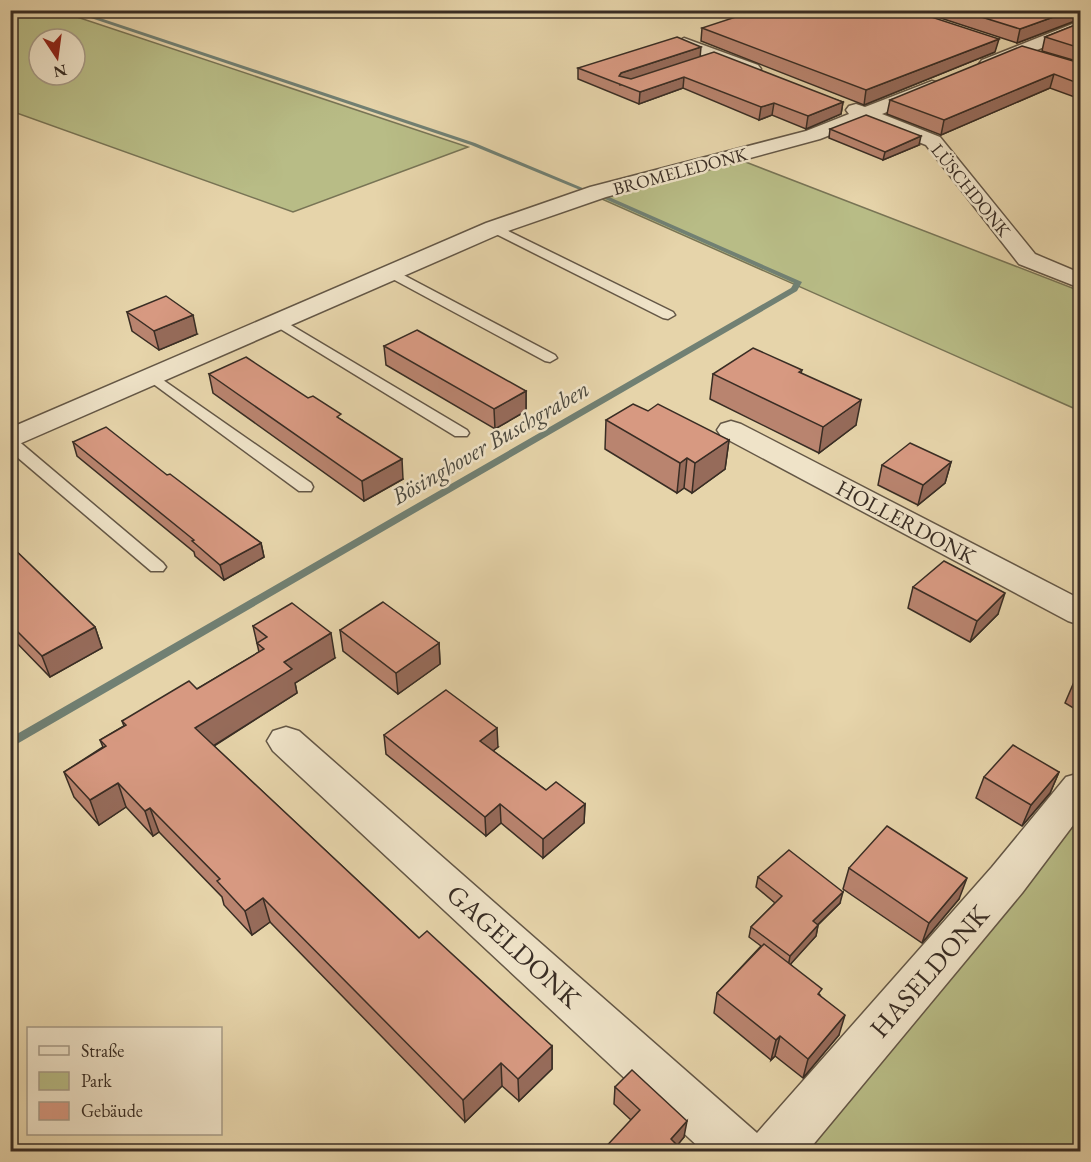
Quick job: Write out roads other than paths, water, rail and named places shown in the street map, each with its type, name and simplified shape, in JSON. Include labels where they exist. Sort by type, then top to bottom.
[{"type":"street","points":[[974,70],[1080,26]]},
{"type":"street","points":[[684,43],[771,77]]},
{"type":"street","points":[[996,45],[1038,59]]},
{"type":"street","name":"BROMELEDONK","points":[[10,440],[394,274],[494,228],[598,192],[813,135],[952,78]]},
{"type":"street","name":"LÜSCHDONK","points":[[834,101],[933,141],[1027,259],[1080,280]]},
{"type":"street","name":"HOLLERDONK","points":[[731,430],[1080,613]]},
{"type":"street","name":"GAGELDONK","points":[[286,741],[741,1152]]},
{"type":"street","name":"HASELDONK","points":[[774,1152],[1007,880],[1080,788]]},
{"type":"lane","points":[[698,63],[719,57]]},
{"type":"lane","points":[[494,228],[668,315]]},
{"type":"lane","points":[[394,274],[550,358]]},
{"type":"lane","points":[[279,322],[461,434]]},
{"type":"lane","points":[[153,377],[305,487]]},
{"type":"lane","name":"BROMELEDONK","points":[[10,440],[157,567]]},
{"type":"waterway","name":"Bösinghover Buschgraben","points":[[69,10],[473,144],[582,189]]},
{"type":"waterway","name":"Bösinghover Buschgraben","points":[[10,744],[794,289],[798,282],[598,194]]}]
